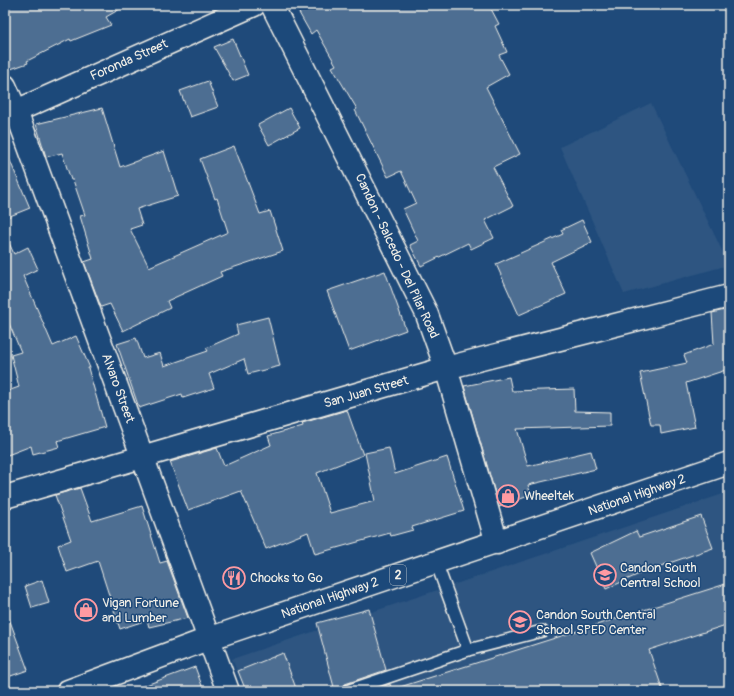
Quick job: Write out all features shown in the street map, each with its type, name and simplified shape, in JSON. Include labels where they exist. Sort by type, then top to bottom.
[{"type":"street","name":"Foronda Street","points":[[10,113],[254,5]]},
{"type":"street","name":"Candon - Salcedo - Del Pilar Road","points":[[272,5],[423,305],[446,368],[497,543]]},
{"type":"street","name":"Alvaro Street","points":[[5,86],[10,113],[143,456],[228,691]]},
{"type":"street","name":"San Juan Street","points":[[5,497],[446,368],[729,296]]},
{"type":"street","name":"National Highway 2","points":[[68,691],[208,639],[729,464]]},
{"type":"lane","points":[[436,562],[468,650]]},
{"type":"lane","points":[[347,691],[468,650],[542,631]]},
{"type":"shaded area","points":[[651,103],[729,265],[624,294],[560,147]]},
{"type":"shaded area","name":"Candon South Central School","points":[[729,492],[729,690],[245,691],[232,659]]},
{"type":"building","points":[[5,5],[127,5],[106,17],[111,25],[71,41],[70,39],[27,61],[28,63],[5,71]]},
{"type":"building","points":[[308,5],[489,5],[499,24],[495,26],[507,52],[499,55],[509,74],[486,87],[520,154],[493,167],[513,206],[485,220],[494,238],[471,249],[468,243],[421,266],[410,245],[418,241],[403,209],[416,203],[401,171],[388,177],[355,110],[357,109],[332,67],[336,65],[316,30],[311,34],[298,11]]},
{"type":"building","points":[[233,39],[248,75],[233,81],[214,47]]},
{"type":"building","points":[[208,81],[218,107],[190,117],[180,91]]},
{"type":"building","points":[[102,108],[120,167],[164,151],[178,196],[137,209],[142,225],[130,229],[149,267],[228,232],[217,198],[215,199],[200,159],[234,146],[260,214],[270,211],[283,251],[220,272],[222,276],[167,301],[170,308],[123,331],[110,304],[101,307],[84,262],[93,259],[80,216],[85,215],[62,153],[46,157],[36,124]]},
{"type":"building","points":[[289,108],[300,128],[269,145],[258,125]]},
{"type":"building","points":[[5,149],[30,208],[5,218]]},
{"type":"building","points":[[582,220],[592,242],[551,262],[566,294],[519,315],[496,264],[563,234],[561,230]]},
{"type":"building","points":[[5,234],[14,254],[28,247],[38,269],[23,276],[53,346],[76,336],[90,368],[88,368],[105,427],[57,441],[59,447],[33,454],[31,446],[5,456],[5,392],[19,387],[11,355],[21,352],[5,314]]},
{"type":"building","points":[[385,271],[406,330],[349,351],[327,291]]},
{"type":"building","points":[[729,309],[729,369],[686,383],[695,427],[661,434],[660,425],[651,425],[640,373],[687,363],[684,355],[714,344],[712,313]]},
{"type":"building","points":[[268,317],[280,366],[248,374],[244,359],[209,374],[214,388],[183,398],[182,394],[139,408],[117,344],[136,338],[143,358],[160,353],[164,366],[208,351],[206,348],[238,334],[236,325]]},
{"type":"building","points":[[509,377],[512,391],[574,389],[575,411],[610,412],[610,426],[517,429],[528,466],[591,451],[596,469],[528,485],[531,495],[499,507],[464,386]]},
{"type":"building","points":[[347,410],[363,455],[317,473],[330,513],[375,501],[365,453],[389,448],[395,474],[447,457],[464,511],[412,527],[413,530],[391,536],[390,533],[315,554],[308,532],[266,549],[241,491],[188,510],[170,462],[217,448],[224,466],[271,445],[268,436],[303,426],[302,423]]},
{"type":"building","points":[[80,488],[92,521],[142,506],[160,563],[167,561],[188,618],[149,627],[147,620],[120,629],[98,561],[67,572],[58,545],[71,540],[55,495]]},
{"type":"building","points":[[701,516],[713,548],[646,571],[606,589],[590,553],[636,531],[639,537]]},
{"type":"building","points":[[42,580],[49,603],[32,608],[25,586]]},
{"type":"building","points":[[729,583],[729,624],[649,650],[663,691],[400,691],[400,687]]},
{"type":"building","points":[[369,609],[386,670],[345,684],[340,691],[335,691],[317,623]]},
{"type":"building","points":[[7,613],[28,670],[5,678],[5,614]]},
{"type":"building","points":[[283,653],[297,691],[246,691],[238,671]]},
{"type":"building","points":[[195,667],[204,691],[136,691],[135,689]]},
{"type":"building","points":[[390,684],[392,691],[369,691]]},
{"type":"waterway","points":[[726,5],[729,12]]},
{"type":"place","name":"Wheeltek","points":[[508,496]]},
{"type":"place","name":"Candon South Central School","points":[[605,575]]},
{"type":"place","name":"Chooks to Go","points":[[234,578]]},
{"type":"place","name":"Vigan Fortune and Lumber","points":[[86,610]]},
{"type":"place","name":"Candon South Central School SPED Center","points":[[520,622]]}]
